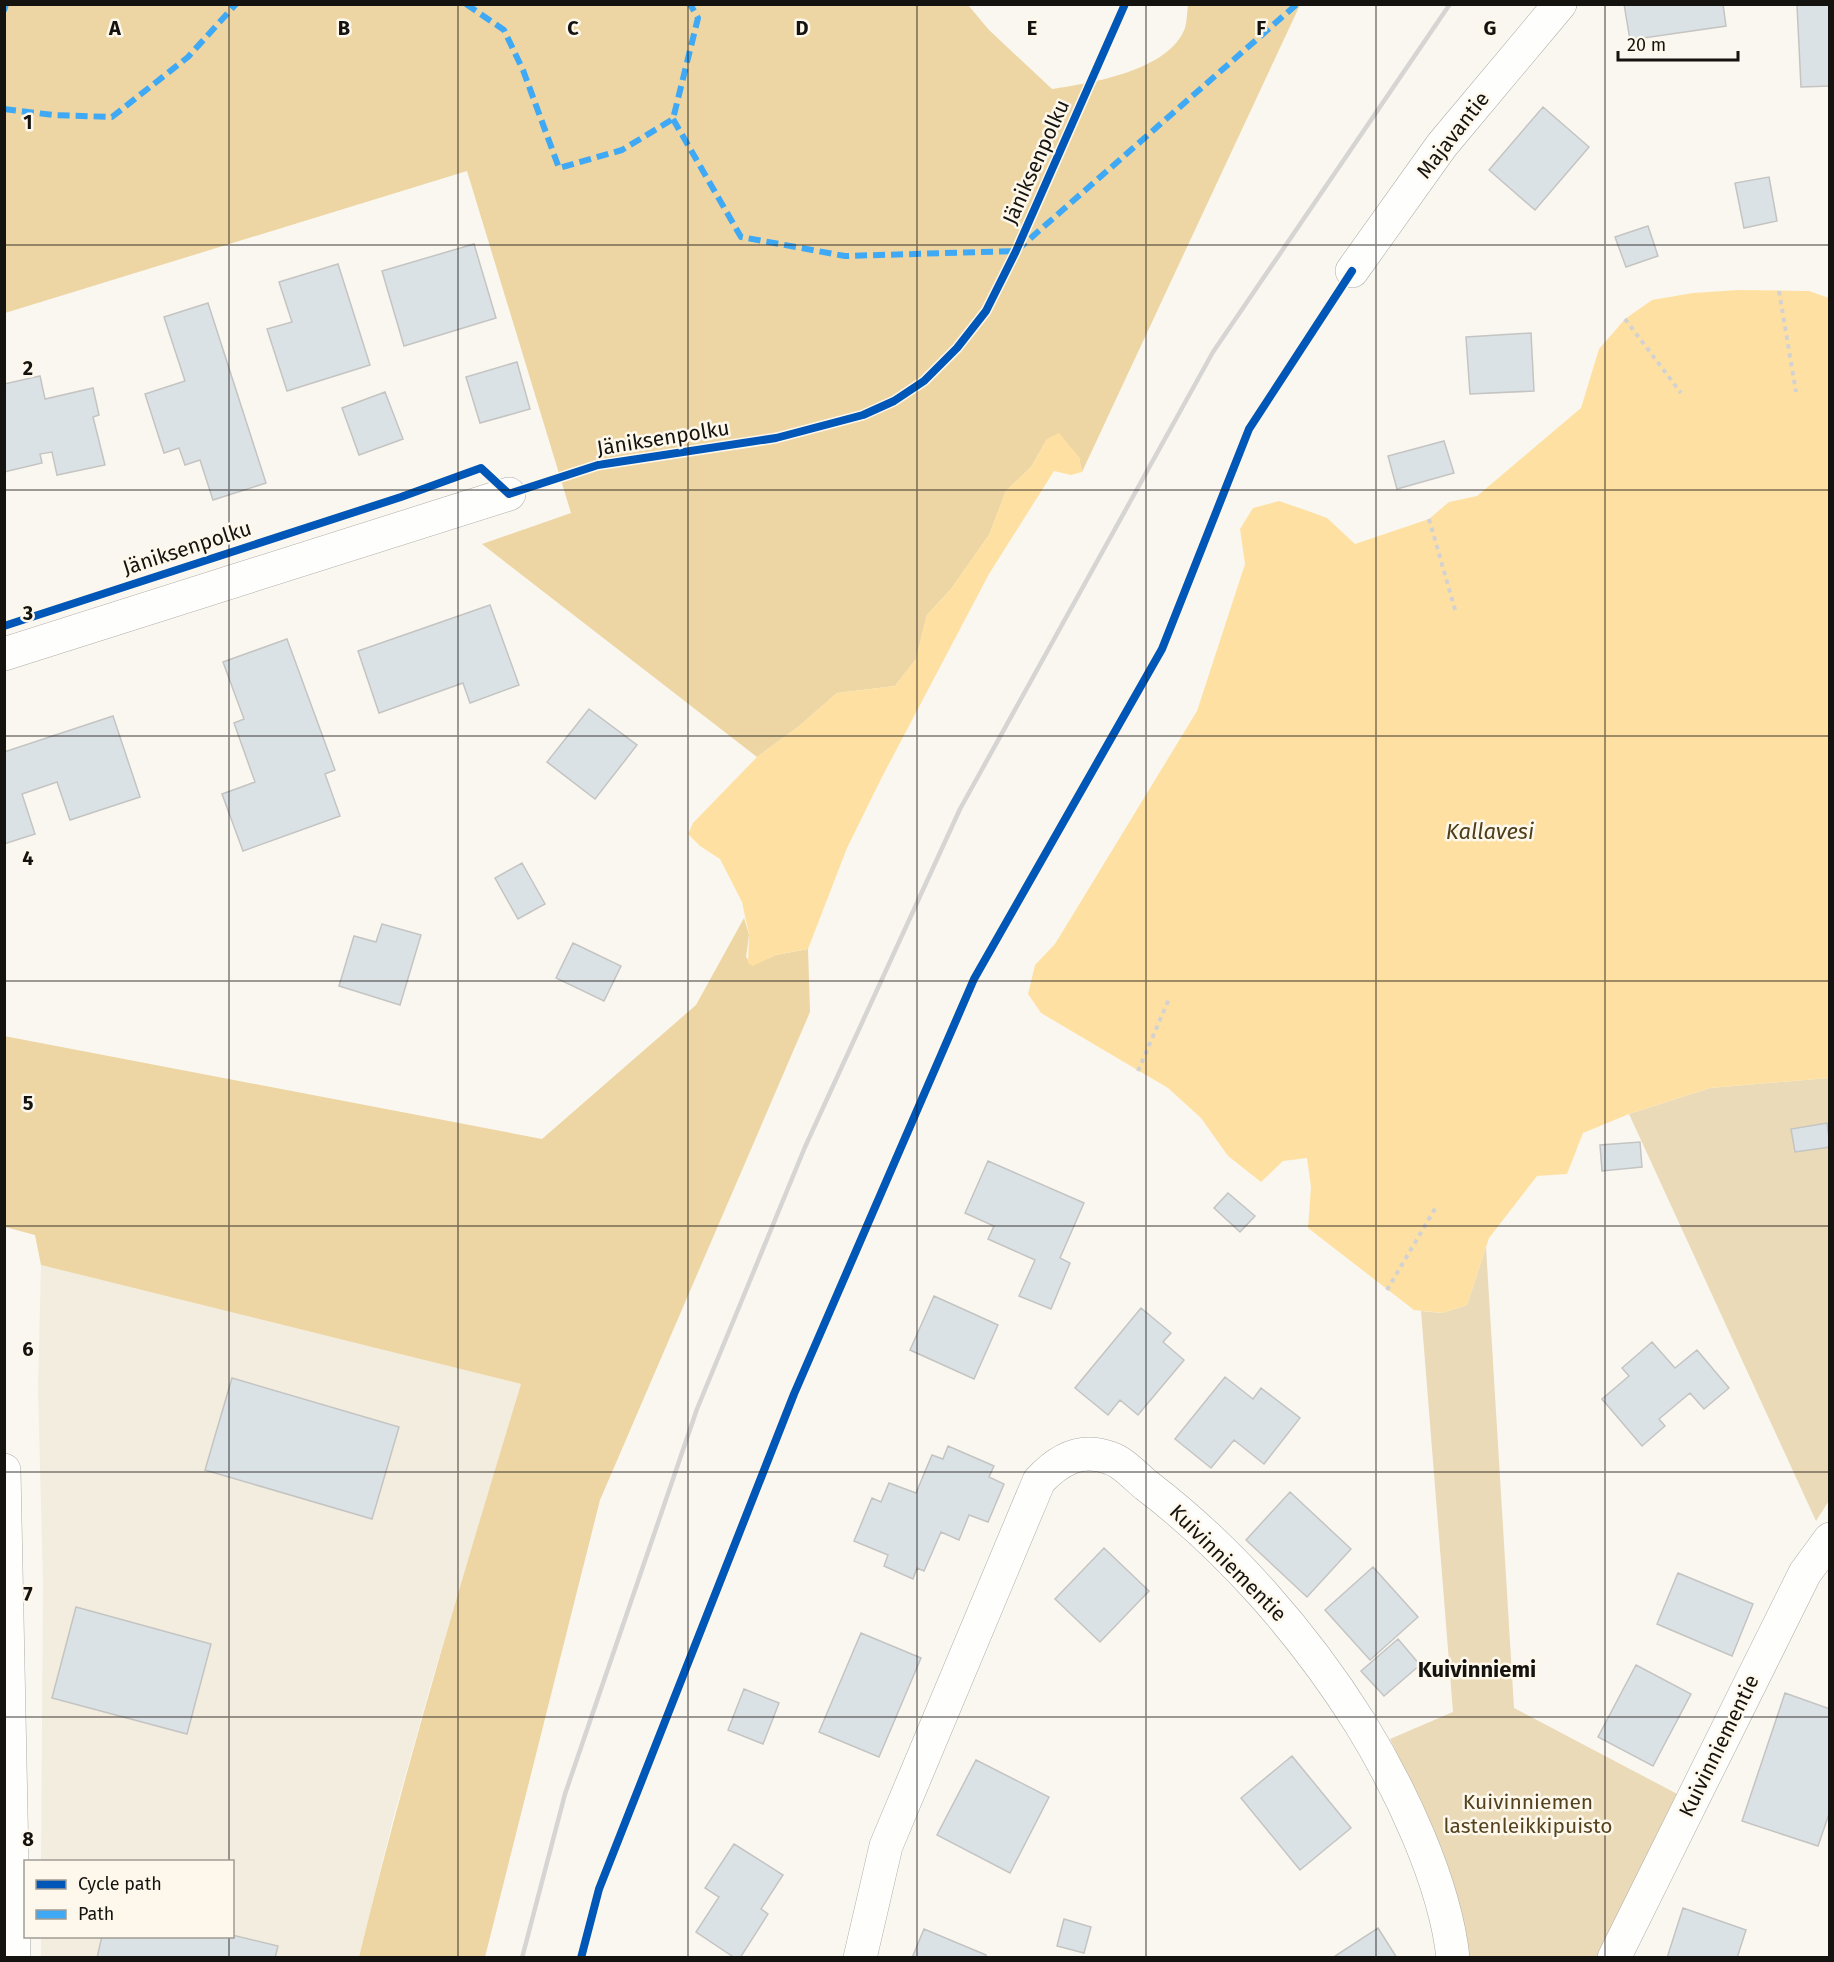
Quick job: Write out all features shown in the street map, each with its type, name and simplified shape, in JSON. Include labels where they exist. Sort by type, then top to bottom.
[{"type":"street","name":"Majavantie","points":[[1352,271],[1442,145],[1560,4]]},
{"type":"street","points":[[4,654],[508,494]]},
{"type":"street","name":"Kuivinniementie","points":[[860,1958],[886,1846],[1039,1481],[1056,1463],[1082,1453],[1111,1458],[1189,1518],[1287,1622],[1360,1724],[1414,1825],[1449,1926],[1453,1958]]},
{"type":"street","points":[[4,1470],[14,1958]]},
{"type":"street","name":"Kuivinniementie","points":[[1614,1958],[1805,1572],[1830,1539]]},
{"type":"path","points":[[1779,291],[1796,392]]},
{"type":"path","points":[[1625,319],[1681,393]]},
{"type":"path","points":[[1429,519],[1456,613]]},
{"type":"path","points":[[1138,1071],[1170,999]]},
{"type":"path","points":[[1388,1290],[1436,1207]]},
{"type":"shaded area","points":[[5,5],[968,5],[989,30],[1052,89],[1087,83],[1127,72],[1163,55],[1176,43],[1185,28],[1188,5],[1300,5],[1082,472],[1079,457],[1047,439],[1031,467],[1006,491],[989,535],[951,589],[927,615],[916,659],[895,686],[837,693],[798,727],[757,757],[482,544],[571,513],[467,171],[5,313]]},
{"type":"shaded area","points":[[744,918],[749,935],[746,957],[752,965],[776,955],[808,949],[810,1012],[600,1500],[485,1957],[359,1957],[416,1741],[521,1384],[41,1265],[35,1235],[5,1227],[4,1036],[542,1139],[696,1005]]},
{"type":"shaded area","points":[[41,1265],[521,1384],[431,1684],[393,1819],[359,1957],[41,1958],[41,1938],[234,1938],[234,1860],[41,1860],[43,1583],[38,1387]]},
{"type":"green space","points":[[1829,1078],[1830,1499],[1816,1521],[1629,1114],[1710,1088]]},
{"type":"green space","name":"Kuivinniemen lastenleikkipuisto","points":[[1486,1247],[1514,1708],[1683,1797],[1603,1957],[1469,1957],[1451,1883],[1426,1814],[1390,1739],[1453,1712],[1421,1311],[1442,1313],[1467,1305]]},
{"type":"water","name":"Kallavesi","points":[[1738,290],[1809,291],[1829,298],[1829,1078],[1710,1088],[1629,1114],[1583,1133],[1567,1174],[1537,1176],[1489,1238],[1467,1305],[1442,1313],[1414,1310],[1308,1228],[1311,1187],[1307,1158],[1283,1161],[1261,1182],[1228,1156],[1201,1118],[1168,1088],[1041,1013],[1028,994],[1035,965],[1055,944],[1197,711],[1245,564],[1240,529],[1253,508],[1279,501],[1308,511],[1327,518],[1355,544],[1429,519],[1449,502],[1477,496],[1581,408],[1599,349],[1625,319],[1652,300],[1693,293]]},
{"type":"water","points":[[1059,433],[1079,457],[1082,472],[1071,475],[1054,471],[989,574],[847,848],[808,949],[776,955],[753,966],[748,963],[749,935],[742,902],[720,859],[700,846],[688,834],[693,823],[757,757],[798,727],[837,693],[895,686],[916,659],[927,615],[951,589],[989,535],[1006,491],[1031,467],[1047,439]]},
{"type":"building","points":[[1624,4],[1723,4],[1726,26],[1630,40]]},
{"type":"building","points":[[1830,4],[1830,86],[1801,87],[1797,5]]},
{"type":"building","points":[[1543,107],[1589,147],[1535,210],[1489,170]]},
{"type":"building","points":[[1769,177],[1777,221],[1744,228],[1735,183]]},
{"type":"building","points":[[1648,226],[1658,256],[1626,267],[1615,237]]},
{"type":"building","points":[[474,244],[496,318],[404,346],[382,271]]},
{"type":"building","points":[[338,264],[370,365],[287,391],[267,329],[292,322],[279,282]]},
{"type":"building","points":[[208,303],[266,483],[213,500],[200,460],[185,465],[179,448],[164,453],[145,394],[185,381],[164,317]]},
{"type":"building","points":[[1531,333],[1534,391],[1470,394],[1466,337]]},
{"type":"building","points":[[517,362],[530,409],[480,423],[466,377]]},
{"type":"building","points":[[40,376],[45,399],[93,388],[99,415],[93,417],[105,465],[57,475],[52,452],[40,454],[42,463],[4,472],[4,384]]},
{"type":"building","points":[[385,392],[403,439],[359,455],[342,408]]},
{"type":"building","points":[[1444,441],[1454,473],[1397,489],[1388,456]]},
{"type":"building","points":[[490,605],[519,685],[470,703],[463,683],[379,713],[358,651]]},
{"type":"building","points":[[287,639],[335,770],[325,774],[340,816],[243,851],[222,794],[255,782],[234,723],[244,719],[223,662]]},
{"type":"building","points":[[589,709],[637,745],[595,799],[547,762]]},
{"type":"building","points":[[113,716],[140,797],[70,820],[57,782],[22,794],[35,834],[4,844],[4,752]]},
{"type":"building","points":[[522,863],[545,904],[518,919],[495,878]]},
{"type":"building","points":[[382,924],[421,935],[400,1005],[339,986],[354,936],[376,942]]},
{"type":"building","points":[[573,943],[621,966],[604,1001],[556,978]]},
{"type":"building","points":[[1827,1123],[1830,1147],[1795,1152],[1791,1129]]},
{"type":"building","points":[[1640,1142],[1642,1167],[1602,1171],[1600,1145]]},
{"type":"building","points":[[988,1161],[1084,1203],[1060,1258],[1070,1263],[1051,1309],[1019,1296],[1035,1260],[988,1239],[994,1226],[965,1213]]},
{"type":"building","points":[[1228,1193],[1255,1216],[1240,1232],[1214,1208]]},
{"type":"building","points":[[934,1296],[998,1325],[974,1379],[910,1350]]},
{"type":"building","points":[[1141,1308],[1171,1333],[1163,1342],[1184,1360],[1138,1415],[1120,1400],[1108,1415],[1075,1388]]},
{"type":"building","points":[[1652,1342],[1675,1368],[1697,1350],[1729,1388],[1704,1409],[1690,1393],[1659,1419],[1665,1426],[1642,1446],[1602,1399],[1629,1376],[1622,1368]]},
{"type":"building","points":[[1225,1377],[1253,1399],[1261,1388],[1300,1418],[1264,1464],[1234,1440],[1211,1468],[1175,1439]]},
{"type":"building","points":[[232,1378],[399,1427],[372,1519],[205,1470]]},
{"type":"building","points":[[948,1446],[994,1466],[989,1477],[1004,1484],[988,1522],[969,1515],[959,1540],[941,1532],[924,1571],[917,1568],[913,1579],[884,1566],[888,1555],[854,1541],[872,1498],[881,1502],[889,1483],[916,1493],[932,1455],[943,1459]]},
{"type":"building","points":[[1290,1492],[1351,1549],[1307,1597],[1246,1540]]},
{"type":"building","points":[[1104,1548],[1149,1591],[1100,1642],[1055,1599]]},
{"type":"building","points":[[1373,1567],[1418,1617],[1370,1660],[1325,1610]]},
{"type":"building","points":[[1678,1573],[1753,1604],[1732,1656],[1657,1624]]},
{"type":"building","points":[[76,1607],[211,1644],[187,1734],[52,1698]]},
{"type":"building","points":[[861,1633],[921,1658],[879,1757],[819,1732]]},
{"type":"building","points":[[1398,1639],[1420,1665],[1384,1696],[1361,1671]]},
{"type":"building","points":[[1636,1665],[1691,1694],[1653,1766],[1598,1737]]},
{"type":"building","points":[[744,1689],[779,1703],[763,1744],[728,1730]]},
{"type":"building","points":[[1785,1693],[1830,1709],[1830,1811],[1818,1846],[1742,1821]]},
{"type":"building","points":[[1292,1756],[1351,1828],[1300,1870],[1241,1798]]},
{"type":"building","points":[[976,1760],[1049,1797],[1010,1873],[937,1835]]},
{"type":"building","points":[[734,1844],[783,1875],[761,1909],[768,1914],[740,1958],[735,1958],[696,1932],[719,1897],[705,1888]]},
{"type":"building","points":[[1683,1908],[1746,1930],[1737,1958],[1667,1958]]},
{"type":"building","points":[[1064,1919],[1091,1927],[1084,1953],[1057,1946]]},
{"type":"building","points":[[1378,1928],[1397,1958],[1332,1958]]},
{"type":"building","points":[[924,1929],[986,1955],[985,1958],[912,1958]]},
{"type":"building","points":[[234,1935],[278,1946],[275,1958],[97,1958],[102,1938],[234,1938]]},
{"type":"railway","points":[[522,1958],[565,1794],[697,1409],[805,1147],[960,809],[1213,352],[1450,4]]},
{"type":"marked path","points":[[4,11],[6,4]]},
{"type":"marked path","points":[[4,109],[53,115],[112,117],[188,57],[236,4]]},
{"type":"marked path","points":[[466,4],[504,30],[523,70],[559,168],[622,150],[673,119],[698,18],[690,4]]},
{"type":"marked path","points":[[673,119],[741,237],[845,256],[1016,251],[1297,4]]},
{"type":"cycle path","name":"Jäniksenpolku","points":[[4,626],[401,497],[481,468],[509,494],[598,465],[776,438],[863,415],[894,401],[924,381],[957,348],[986,311],[1016,251],[1125,4]]},
{"type":"cycle path","points":[[581,1958],[599,1889],[794,1394],[974,979],[1162,649],[1249,429],[1352,271]]},
{"type":"district","name":"Kuivinniemi","points":[[1477,1669]]}]
